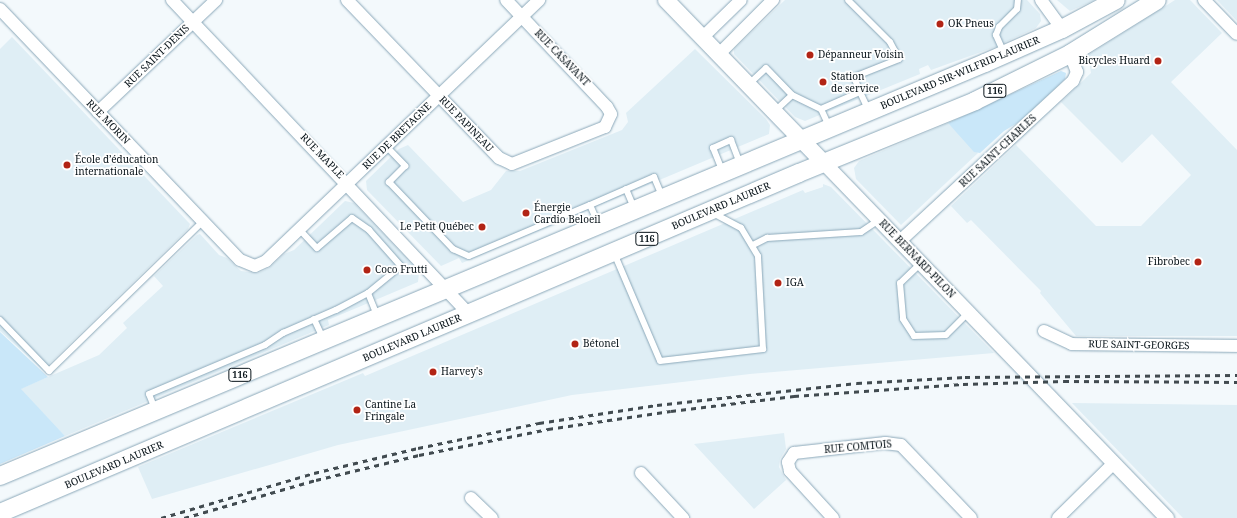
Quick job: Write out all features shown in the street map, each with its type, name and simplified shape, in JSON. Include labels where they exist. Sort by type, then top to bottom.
[{"type":"main road","name":"RUE BERNARD-PILON","points":[[666,0],[824,163]]},
{"type":"main road","name":"BOULEVARD SIR-WILFRID-LAURIER","points":[[801,140],[1062,29],[1116,0]]},
{"type":"main road","name":"116","points":[[824,163],[975,101],[1070,54],[1157,0]]},
{"type":"main road","name":"116","points":[[0,476],[156,410],[220,373],[269,353],[323,340],[801,140]]},
{"type":"main road","name":"BOULEVARD LAURIER","points":[[0,513],[824,163]]},
{"type":"street","name":"RUE MAPLE","points":[[172,0],[348,183],[469,314]]},
{"type":"street","name":"RUE SAINT-DENIS","points":[[98,112],[216,0]]},
{"type":"street","name":"RUE PAPINEAU","points":[[347,0],[499,158],[509,164],[519,163],[600,129],[610,120]]},
{"type":"street","name":"RUE CASAVANT","points":[[506,0],[607,107],[610,120]]},
{"type":"street","name":"RUE DE BRETAGNE","points":[[252,266],[264,263],[539,0]]},
{"type":"street","points":[[702,38],[741,0]]},
{"type":"street","points":[[718,55],[773,0]]},
{"type":"street","points":[[1041,0],[1062,29]]},
{"type":"street","points":[[1204,0],[1237,34]]},
{"type":"street","name":"RUE MORIN","points":[[0,9],[243,262],[252,266]]},
{"type":"street","name":"RUE SAINT-CHARLES","points":[[900,242],[1073,81],[1076,72],[1070,54]]},
{"type":"street","name":"RUE BERNARD-PILON","points":[[824,163],[1167,518]]},
{"type":"street","name":"RUE SAINT-GEORGES","points":[[1044,331],[1072,344],[1237,346]]},
{"type":"street","name":"RUE COMTOIS","points":[[833,518],[791,473],[789,460],[800,452],[897,444],[907,450],[971,518]]},
{"type":"street","points":[[1058,518],[1114,463]]},
{"type":"street","points":[[641,473],[684,518]]},
{"type":"street","points":[[471,498],[492,518]]},
{"type":"lane","points":[[848,0],[890,42],[899,60],[854,77],[869,111]]},
{"type":"lane","points":[[1005,54],[996,35],[1000,27],[1017,9],[1018,0]]},
{"type":"lane","points":[[748,85],[766,68],[792,94],[821,109],[830,128]]},
{"type":"lane","points":[[821,109],[860,92]]},
{"type":"lane","points":[[773,112],[792,94]]},
{"type":"lane","points":[[723,172],[713,148],[731,140],[741,165]]},
{"type":"lane","points":[[386,146],[405,166],[389,182],[453,249],[469,256],[654,177],[663,197]]},
{"type":"lane","points":[[626,189],[634,209]]},
{"type":"lane","points":[[590,204],[598,224]]},
{"type":"lane","points":[[614,253],[660,361],[762,349],[761,270],[753,245],[737,224],[710,212]]},
{"type":"lane","points":[[269,353],[283,333],[368,292],[401,266],[369,230],[352,218],[317,248],[299,229]]},
{"type":"lane","points":[[753,245],[767,238],[861,232],[879,220]]},
{"type":"lane","points":[[0,320],[49,370],[203,221]]},
{"type":"lane","points":[[921,263],[900,283],[903,319],[914,336],[946,334],[969,312]]},
{"type":"lane","points":[[368,292],[378,317]]},
{"type":"lane","points":[[314,319],[323,340]]},
{"type":"shaded area","points":[[785,0],[1027,0],[1040,14],[1041,21],[1036,28],[995,47],[931,70],[928,65],[919,69],[920,74],[805,121],[795,117],[734,54],[734,49]]},
{"type":"shaded area","points":[[1057,0],[1095,0],[1070,11]]},
{"type":"shaded area","points":[[1175,0],[1190,0],[1222,33],[1171,82],[1237,150],[1237,336],[1076,336],[1040,293],[1041,291],[971,220],[967,223],[951,206],[1016,145],[1096,226],[1141,226],[1191,175],[1152,134],[1122,163],[1061,102],[1091,73],[1088,55]]},
{"type":"shaded area","points":[[1217,0],[1237,0],[1237,21]]},
{"type":"shaded area","name":"École d’éducation internationale","points":[[12,37],[190,224],[188,229],[43,370],[0,331],[0,49]]},
{"type":"shaded area","points":[[695,49],[766,119],[770,125],[769,134],[462,263],[459,258],[441,266],[367,190],[366,181],[399,149],[408,145],[463,202],[491,190],[506,171],[520,171],[622,130],[628,122],[626,113]]},
{"type":"shaded area","points":[[1061,71],[1066,73],[1065,79],[1022,120],[1004,131],[980,153],[974,152],[948,123]]},
{"type":"shaded area","points":[[948,123],[978,153],[901,225],[856,179],[854,168],[859,161]]},
{"type":"shaded area","points":[[823,184],[831,187],[994,353],[750,374],[572,395],[338,445],[152,499],[138,467],[363,373],[365,376],[803,190],[805,193],[823,187]]},
{"type":"shaded area","points":[[345,201],[354,203],[415,267],[419,273],[418,282],[328,320],[329,325],[65,436],[20,389],[99,355],[127,328],[123,323],[163,286],[154,276],[197,235],[200,234],[219,255],[227,258],[241,271],[258,273],[269,268],[284,254],[294,250]]},
{"type":"shaded area","points":[[0,332],[48,377],[21,389],[65,436],[0,464]]},
{"type":"shaded area","points":[[1072,403],[1237,405],[1237,518],[1183,518]]},
{"type":"shaded area","points":[[784,433],[786,449],[780,459],[779,467],[786,480],[754,509],[694,444]]},
{"type":"railway","points":[[161,518],[314,473],[418,448],[539,423],[657,405],[857,383],[965,377],[1237,375]]},
{"type":"railway","points":[[184,518],[316,480],[419,455],[548,429],[671,411],[794,396],[963,384],[1064,381],[1237,382]]},
{"type":"place","name":"OK Pneus","points":[[940,24]]},
{"type":"place","name":"Dépanneur Voisin","points":[[810,55]]},
{"type":"place","name":"Bicycles Huard","points":[[1158,61]]},
{"type":"place","name":"Station de service","points":[[823,82]]},
{"type":"place","name":"École d’éducation internationale","points":[[67,165]]},
{"type":"place","name":"Énergie Cardio Beloeil","points":[[526,213]]},
{"type":"place","name":"Le Petit Québec","points":[[482,227]]},
{"type":"place","name":"Fibrobec","points":[[1198,262]]},
{"type":"place","name":"Coco Frutti","points":[[367,270]]},
{"type":"place","name":"IGA","points":[[778,283]]},
{"type":"place","name":"Bétonel","points":[[575,344]]},
{"type":"place","name":"Harvey's","points":[[433,372]]},
{"type":"place","name":"Cantine La Fringale","points":[[357,410]]}]
